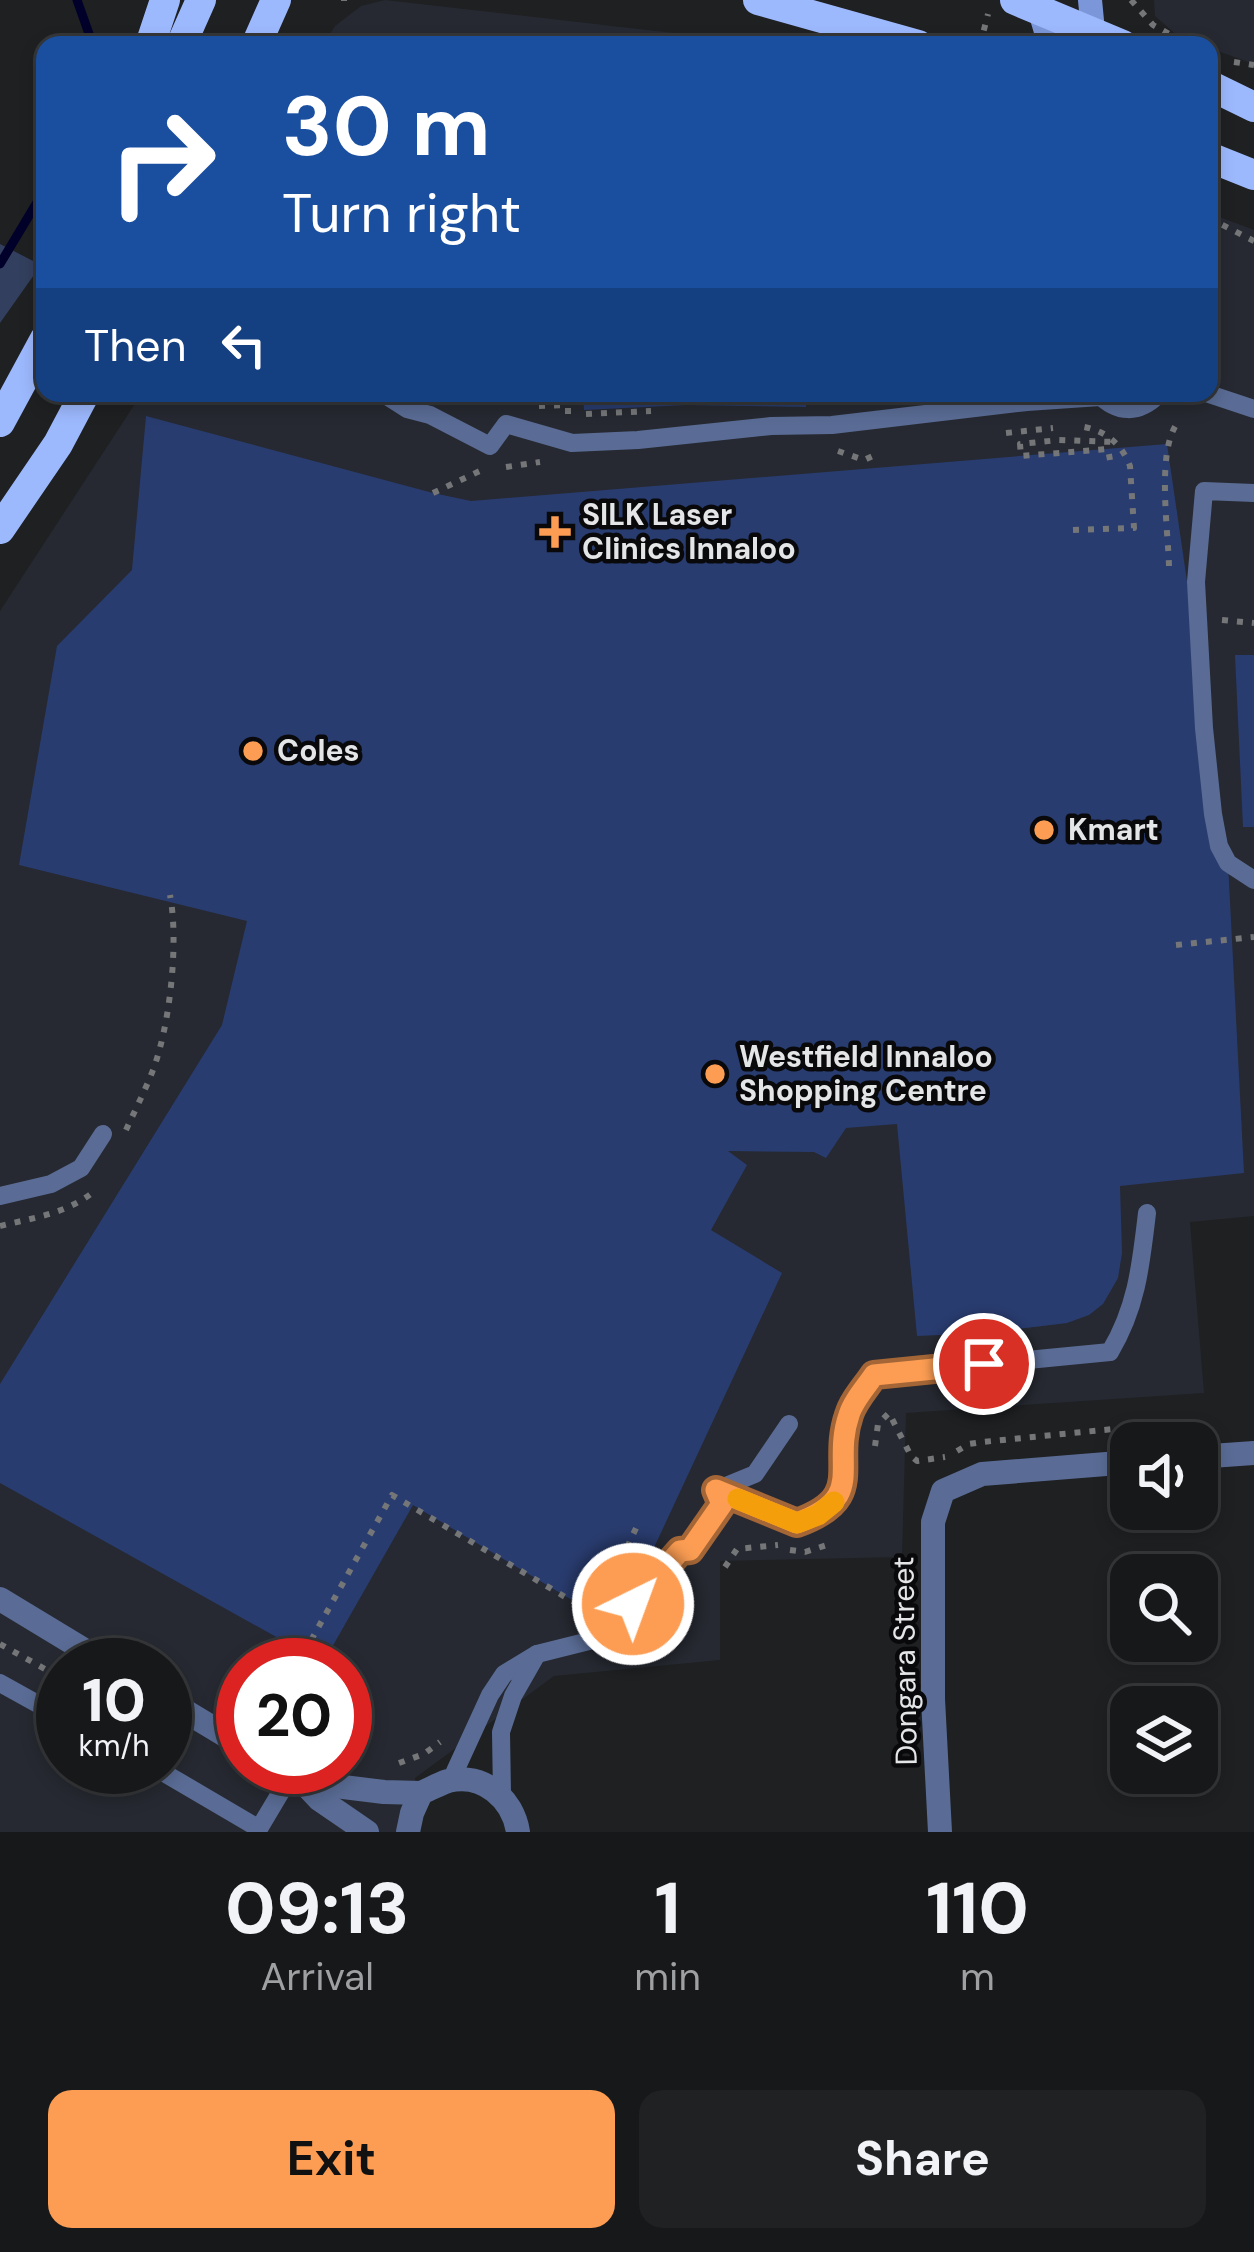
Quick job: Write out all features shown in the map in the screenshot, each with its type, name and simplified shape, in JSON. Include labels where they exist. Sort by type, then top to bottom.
[{"type":"main road","points":[[153,36],[165,0]]},
{"type":"main road","points":[[185,36],[201,0]]},
{"type":"main road","points":[[758,0],[887,36]]},
{"type":"main road","points":[[261,36],[278,2]]},
{"type":"main road","points":[[1030,2],[1090,25]]},
{"type":"main road","points":[[1030,2],[1046,36]]},
{"type":"main road","points":[[1218,90],[1254,106]]},
{"type":"main road","points":[[1218,161],[1254,175]]},
{"type":"main road","points":[[0,422],[36,356]]},
{"type":"main road","points":[[0,529],[58,444],[80,402]]},
{"type":"street","points":[[1218,1449],[1254,1453]]},
{"type":"street","name":"Dongara Street","points":[[940,1832],[933,1700],[933,1522],[943,1491],[982,1474],[1110,1464]]},
{"type":"street","points":[[0,1599],[64,1638]]},
{"type":"street","points":[[372,1790],[421,1793],[451,1780],[470,1780],[502,1796],[513,1810],[518,1832]]},
{"type":"street","points":[[408,1832],[421,1793]]},
{"type":"street","points":[[314,1794],[368,1832]]},
{"type":"lane","points":[[1218,397],[1254,409]]},
{"type":"lane","points":[[396,402],[490,446],[506,424],[572,443],[832,425],[1027,402]]},
{"type":"lane","points":[[1108,402],[1129,410],[1148,402]]},
{"type":"lane","points":[[1254,493],[1204,491],[1196,582],[1204,728],[1219,846],[1228,863],[1254,880]]},
{"type":"lane","points":[[0,1196],[51,1184],[81,1168],[111,1139]]},
{"type":"lane","points":[[716,1490],[797,1523],[818,1515],[838,1498],[845,1475],[843,1442],[850,1411],[874,1375],[1111,1352],[1127,1324],[1142,1262],[1147,1213]]},
{"type":"lane","points":[[716,1490],[755,1474],[789,1424]]},
{"type":"lane","points":[[451,1780],[504,1674],[537,1654],[611,1631],[680,1551],[690,1550],[722,1504],[716,1490]]},
{"type":"lane","points":[[502,1796],[501,1732],[513,1696],[537,1654]]},
{"type":"lane","points":[[0,1683],[36,1703]]},
{"type":"lane","points":[[192,1790],[258,1830],[279,1794]]},
{"type":"path","points":[[983,36],[989,0]]},
{"type":"path","points":[[1131,0],[1153,25],[1173,36]]},
{"type":"path","points":[[1218,223],[1254,241]]},
{"type":"path","points":[[530,406],[568,405],[568,415]]},
{"type":"path","points":[[1169,566],[1166,457],[1176,425]]},
{"type":"path","points":[[999,433],[1082,426],[1117,442],[1130,466],[1134,528],[1073,530]]},
{"type":"path","points":[[1111,460],[1108,449],[1021,456],[1020,444],[1117,442]]},
{"type":"path","points":[[434,493],[479,470]]},
{"type":"path","points":[[111,1139],[154,1068],[166,1022],[173,943],[170,895]]},
{"type":"path","points":[[1176,945],[1254,938]]},
{"type":"path","points":[[0,1226],[69,1208],[102,1185]]},
{"type":"path","points":[[874,1446],[878,1424],[889,1413],[917,1461],[940,1459],[969,1444],[1110,1429]]},
{"type":"path","points":[[312,1638],[392,1495],[589,1611]]},
{"type":"path","points":[[582,1618],[606,1592],[637,1526]]},
{"type":"path","points":[[725,1567],[737,1549],[773,1544],[805,1552],[827,1545]]},
{"type":"path","points":[[0,1644],[36,1664]]},
{"type":"path","points":[[392,1765],[424,1754],[448,1732]]},
{"type":"shaded area","points":[[385,0],[700,36],[329,36],[361,6]]},
{"type":"shaded area","points":[[1154,0],[1254,0],[1254,64],[1218,51],[1218,36],[1178,36],[1155,16]]},
{"type":"shaded area","name":"Westfield Innaloo Shopping Centre","points":[[1218,216],[1254,230],[1254,1216],[1190,1222],[1204,1393],[906,1413],[902,1557],[720,1561],[720,1660],[554,1676],[415,1778],[415,1832],[0,1832],[0,611],[136,402],[1218,402]]},
{"type":"shaded area","points":[[0,244],[36,262],[36,272],[0,323]]},
{"type":"building","points":[[584,402],[806,402],[806,407],[686,405],[584,410]]},
{"type":"building","name":"Westfield Innaloo Shopping Centre","points":[[146,416],[471,501],[1167,444],[1228,863],[1244,1173],[1120,1186],[1118,1278],[1103,1304],[1089,1315],[1067,1323],[986,1333],[917,1336],[897,1124],[846,1128],[826,1158],[814,1152],[728,1151],[747,1165],[711,1230],[782,1273],[617,1627],[413,1505],[337,1638],[278,1638],[0,1483],[0,1384],[222,1025],[247,921],[19,865],[57,646],[132,570]]},
{"type":"building","points":[[1235,655],[1254,655],[1254,827],[1243,827]]},
{"type":"waterway","points":[[77,0],[90,36]]},
{"type":"waterway","points":[[0,264],[36,204]]},
{"type":"slow traffic","points":[[738,1499],[797,1523],[834,1502]]},
{"type":"place","name":"SILK Laser Clinics Innaloo","points":[[555,532]]},
{"type":"place","name":"Coles","points":[[253,751]]},
{"type":"place","name":"Kmart","points":[[1044,830]]},
{"type":"place","name":"Westfield Innaloo Shopping Centre","points":[[715,1074]]},
{"type":"route","points":[[633,1604],[680,1551],[690,1550],[722,1504],[716,1490],[797,1523],[818,1515],[838,1498],[845,1475],[843,1442],[850,1411],[874,1375],[984,1364]]}]
